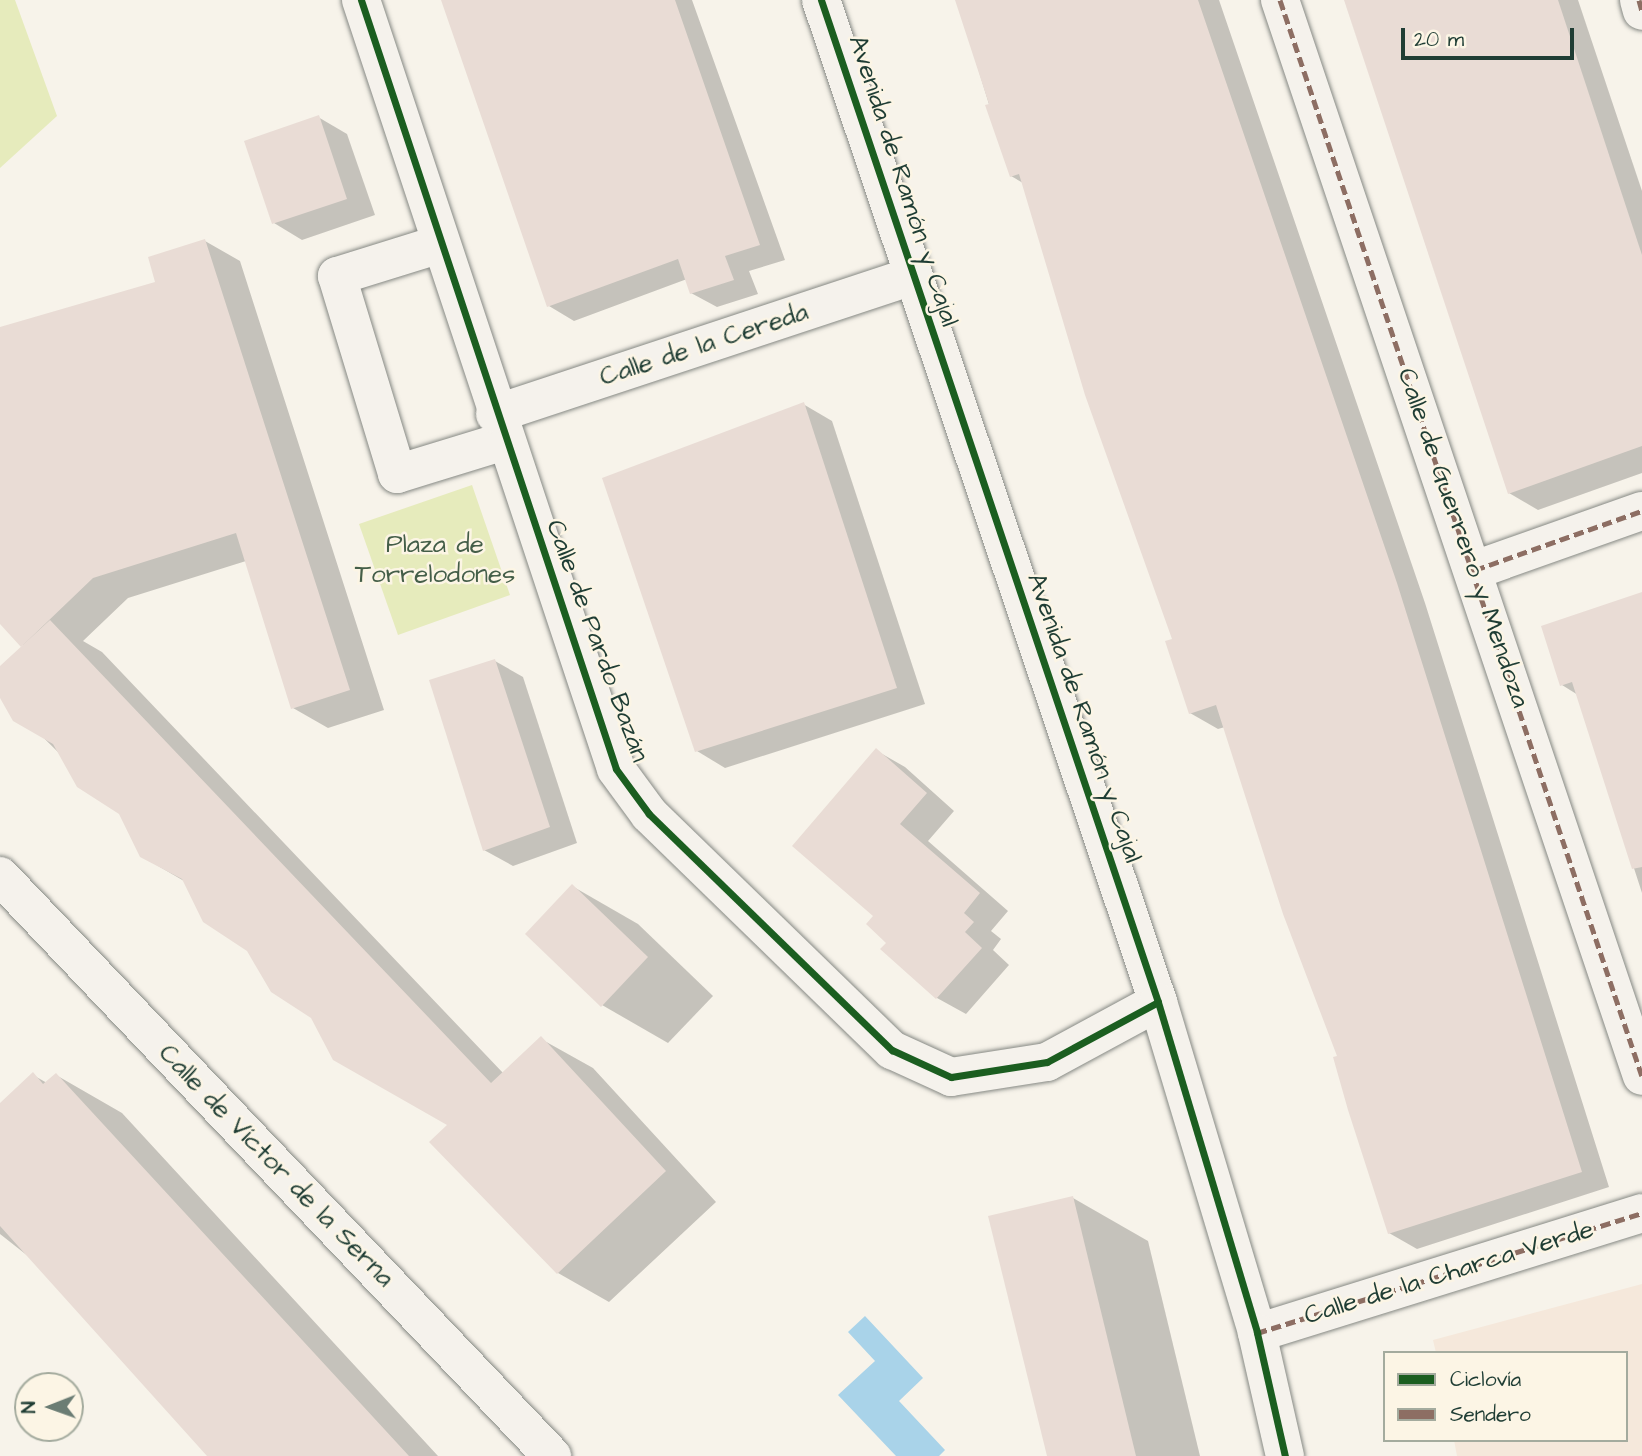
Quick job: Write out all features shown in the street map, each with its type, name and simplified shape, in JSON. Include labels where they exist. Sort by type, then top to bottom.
[{"type":"street","name":"Calle de Pardo Bazán","points":[[360,0],[500,428],[616,769],[649,814],[892,1050],[951,1077],[1047,1062],[1158,1002]]},
{"type":"street","name":"Avenida de Ramón y Cajal","points":[[821,0],[1158,1002],[1256,1333],[1285,1456]]},
{"type":"street","name":"Calle de Guerrero y Mendoza","points":[[1280,0],[1475,570],[1642,1076]]},
{"type":"street","points":[[1639,0],[1642,11]]},
{"type":"street","points":[[440,244],[337,276],[397,474],[500,428]]},
{"type":"street","name":"Calle de la Cereda","points":[[500,428],[912,276]]},
{"type":"street","points":[[1475,570],[1642,511]]},
{"type":"street","name":"Calle de Víctor de la Serna","points":[[0,876],[549,1455]]},
{"type":"street","name":"Calle de la Charca Verde","points":[[1256,1333],[1642,1213]]},
{"type":"shaded area","points":[[1642,1284],[1642,1456],[1457,1456],[1454,1442],[1628,1442],[1628,1351],[1436,1351],[1433,1340]]},
{"type":"green space","points":[[0,0],[15,0],[57,116],[0,168]]},
{"type":"green space","name":"Plaza de Torrelodones","points":[[472,485],[510,595],[398,635],[359,524]]},
{"type":"water","points":[[865,1316],[923,1378],[899,1401],[945,1450],[939,1456],[896,1456],[838,1395],[875,1361],[848,1332]]},
{"type":"building","points":[[441,0],[675,0],[760,245],[725,256],[734,280],[690,294],[678,259],[547,307]]},
{"type":"building","points":[[955,0],[1198,0],[1397,583],[1582,1172],[1388,1234],[1348,1110],[1333,1057],[1337,1056],[1283,914],[1216,705],[1189,714],[1165,641],[1172,639],[1085,395],[1019,174],[1010,177],[985,105],[989,104]]},
{"type":"building","points":[[1344,0],[1558,0],[1642,255],[1642,446],[1508,494]]},
{"type":"building","points":[[319,115],[347,199],[272,224],[244,141]]},
{"type":"building","points":[[205,239],[350,690],[291,709],[236,533],[93,578],[21,647],[0,624],[0,327],[155,282],[148,257]]},
{"type":"building","points":[[804,402],[897,688],[695,752],[602,478]]},
{"type":"building","points":[[1642,592],[1642,867],[1632,869],[1572,682],[1560,686],[1541,626]]},
{"type":"building","points":[[50,620],[491,1083],[541,1036],[666,1171],[557,1274],[429,1142],[447,1125],[333,1060],[311,1018],[271,992],[247,951],[203,922],[182,879],[140,857],[119,814],[77,787],[53,744],[13,721],[0,698],[0,666]]},
{"type":"building","points":[[495,659],[550,827],[483,851],[429,680]]},
{"type":"building","points":[[876,748],[927,793],[900,824],[980,893],[964,913],[974,922],[965,932],[982,948],[936,999],[880,949],[886,943],[866,924],[873,916],[792,846]]},
{"type":"building","points":[[572,884],[648,957],[601,1007],[525,934]]},
{"type":"building","points":[[33,1072],[43,1084],[56,1073],[409,1456],[207,1456],[0,1226],[0,1103]]},
{"type":"building","points":[[1073,1196],[1136,1456],[1047,1456],[988,1216]]},
{"type":"marked path","points":[[1280,0],[1642,1076]]},
{"type":"marked path","points":[[1639,0],[1642,11]]},
{"type":"marked path","points":[[1475,570],[1642,511]]},
{"type":"marked path","points":[[1257,1333],[1642,1213]]},
{"type":"cycle path","points":[[361,0],[616,769],[649,814],[892,1050],[951,1077],[1047,1062],[1158,1002]]},
{"type":"cycle path","points":[[821,0],[1158,1002],[1257,1333],[1285,1456]]}]
